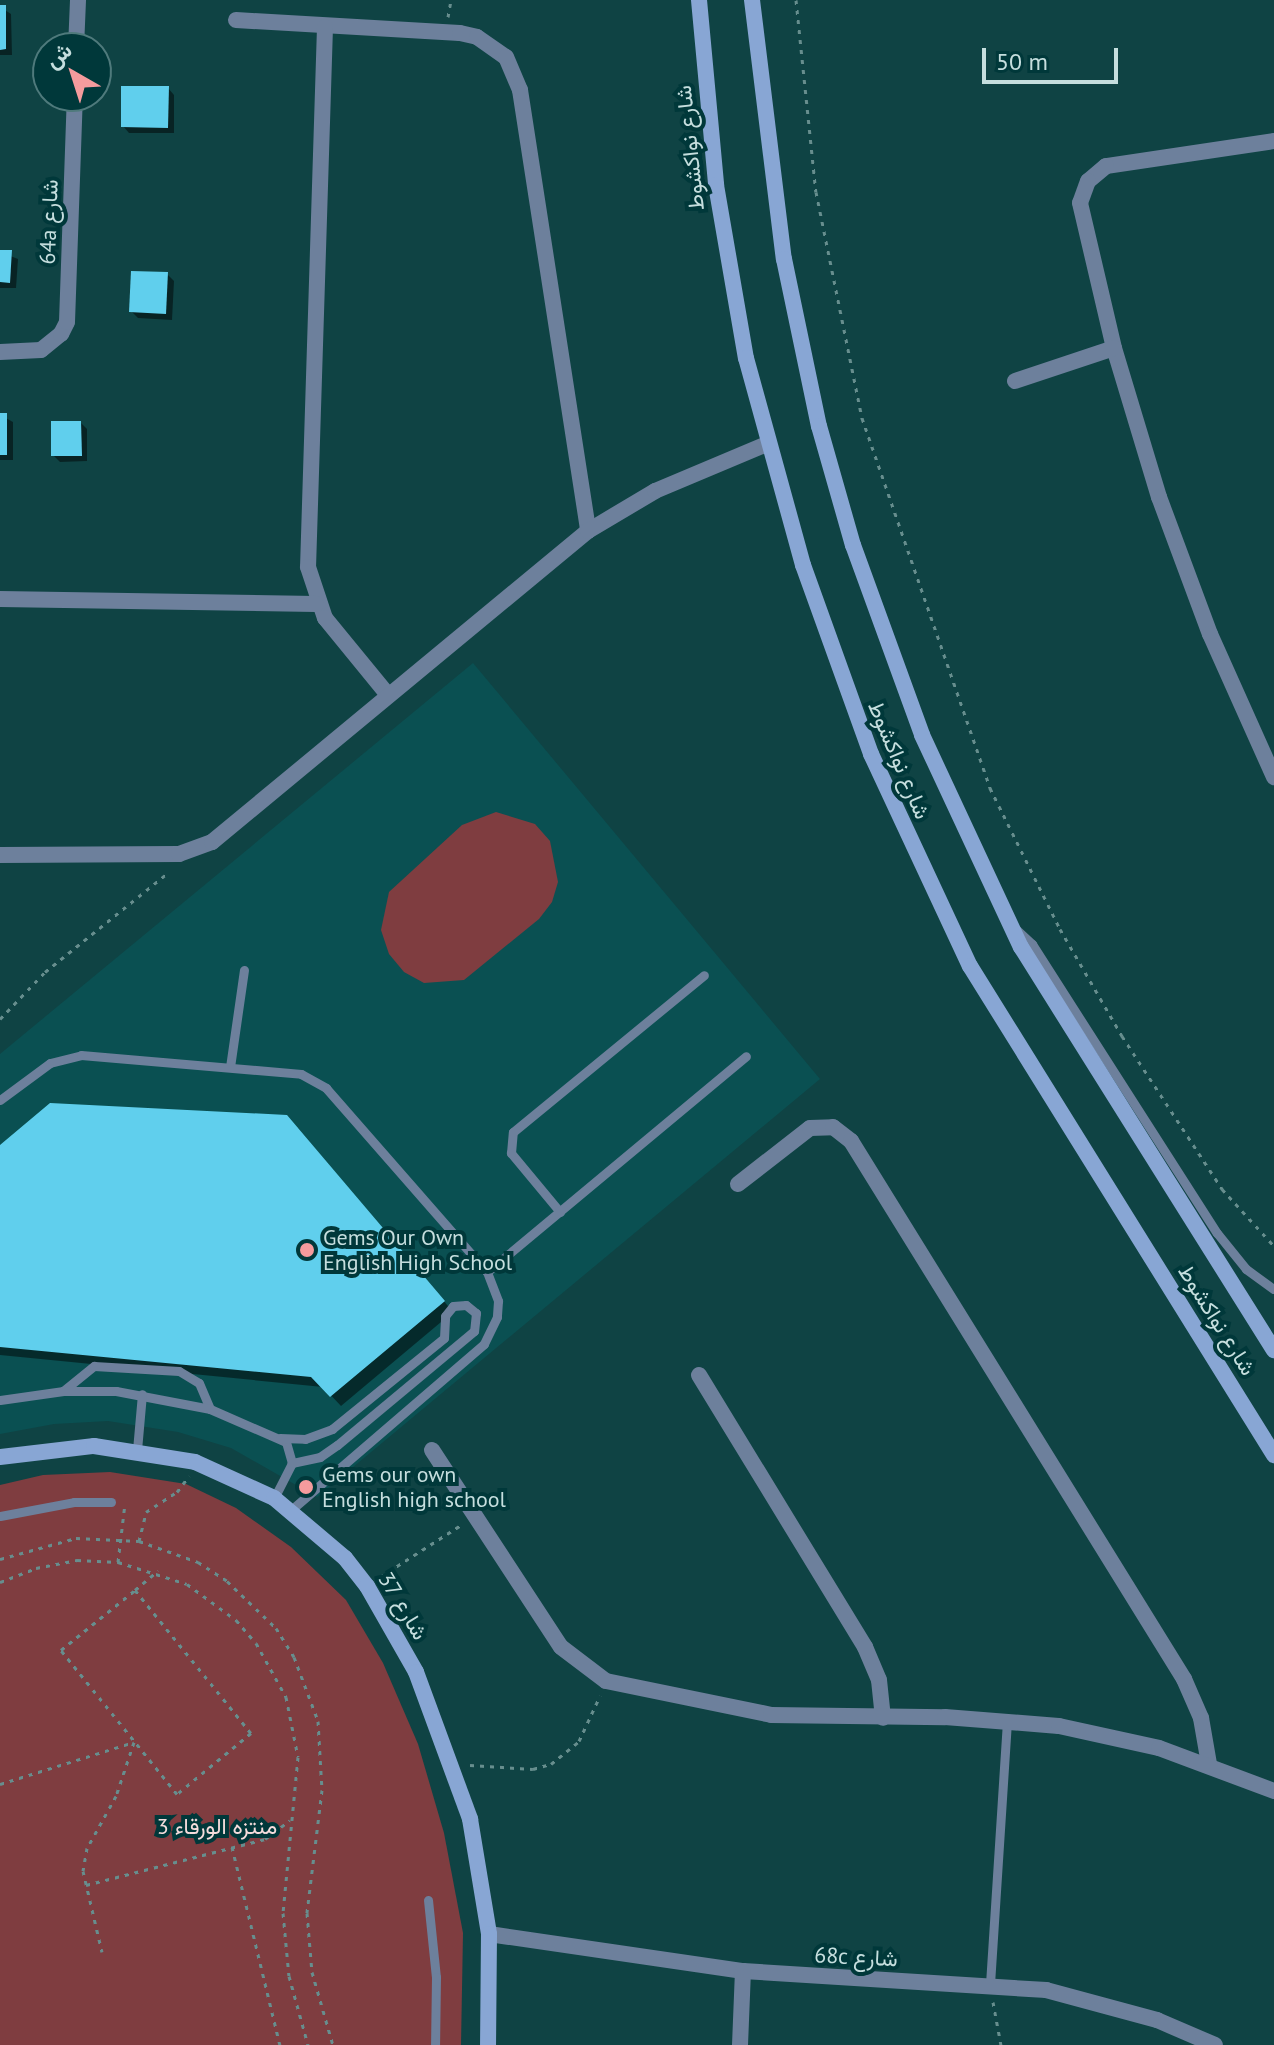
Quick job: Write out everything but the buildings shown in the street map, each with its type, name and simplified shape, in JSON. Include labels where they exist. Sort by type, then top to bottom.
[{"type":"street","points":[[77,32],[78,0]]},
{"type":"street","name":"شارع نواكشوط","points":[[699,0],[729,272],[767,444],[836,661],[931,890],[1039,1082],[1274,1455]]},
{"type":"street","name":"شارع نواكشوط","points":[[752,0],[782,245],[819,426],[853,545],[922,735],[1011,926],[1274,1350]]},
{"type":"street","points":[[236,20],[477,37],[493,45],[515,73],[588,531]]},
{"type":"street","points":[[325,27],[308,567],[316,604],[388,695]]},
{"type":"street","name":"64a شارع","points":[[0,352],[29,352],[51,344],[61,334],[69,308],[75,112]]},
{"type":"street","points":[[1274,141],[1118,163],[1088,181],[1082,215],[1114,348],[1184,566],[1274,777]]},
{"type":"street","points":[[1015,381],[1114,348]]},
{"type":"street","points":[[0,855],[162,855],[197,850],[588,531],[655,491],[767,444]]},
{"type":"street","points":[[0,599],[316,604]]},
{"type":"street","points":[[738,1184],[810,1128],[833,1127],[851,1141],[1184,1679],[1201,1718],[1209,1764]]},
{"type":"street","points":[[699,1375],[865,1647],[879,1680],[883,1718]]},
{"type":"street","points":[[1247,1410],[1274,1438]]},
{"type":"street","name":"شارع 37","points":[[0,1457],[52,1447],[137,1450],[195,1462],[274,1498],[345,1558],[367,1586],[416,1672],[452,1764],[482,1876],[489,1934],[488,2045]]},
{"type":"street","points":[[432,1450],[561,1647],[606,1681],[660,1696],[771,1715],[1007,1719],[1110,1735],[1209,1764],[1274,1791]]},
{"type":"street","name":"68c شارع","points":[[489,1934],[743,1971],[990,1984],[1102,2002],[1215,2045]]},
{"type":"street","points":[[740,2045],[743,1971]]},
{"type":"lane","points":[[1011,926],[1032,944],[1217,1233],[1246,1269],[1274,1289]]},
{"type":"lane","points":[[230,1067],[244,970]]},
{"type":"lane","points":[[560,1212],[511,1153],[513,1132],[704,975]]},
{"type":"lane","points":[[0,1100],[43,1067],[81,1055],[301,1074],[326,1088],[487,1272],[498,1301],[493,1331],[484,1344],[291,1510]]},
{"type":"lane","points":[[487,1272],[746,1056]]},
{"type":"lane","points":[[280,1438],[305,1439],[332,1429],[444,1338],[448,1310],[460,1304],[476,1313],[474,1331],[337,1445],[320,1457],[292,1463]]},
{"type":"lane","points":[[63,1391],[94,1366],[179,1371],[199,1383],[210,1409]]},
{"type":"lane","points":[[0,1400],[63,1391],[142,1394],[210,1409],[280,1438],[291,1448],[292,1463],[274,1498]]},
{"type":"lane","points":[[137,1450],[142,1394]]},
{"type":"lane","points":[[0,1516],[49,1505],[111,1502]]},
{"type":"lane","points":[[990,1984],[1007,1719]]},
{"type":"lane","points":[[428,1900],[436,1977],[435,2045]]},
{"type":"path","points":[[796,0],[816,192],[862,418],[990,788],[1060,929],[1122,1036],[1210,1173],[1274,1246]]},
{"type":"path","points":[[0,1019],[64,955],[172,869]]},
{"type":"path","points":[[139,1541],[146,1512],[186,1484],[195,1462]]},
{"type":"path","points":[[111,1502],[126,1503],[118,1562]]},
{"type":"path","points":[[367,1586],[475,1516]]},
{"type":"path","points":[[0,1559],[76,1538],[139,1541],[198,1562],[253,1603],[276,1628],[309,1688],[323,1755],[307,1883],[308,1943],[333,2045]]},
{"type":"path","points":[[0,1582],[36,1568],[77,1560],[118,1562],[158,1571],[187,1584],[236,1620],[273,1669],[286,1697],[298,1757],[283,1881],[285,1945],[308,2045]]},
{"type":"path","points":[[135,1590],[251,1733],[177,1794],[61,1650],[158,1571]]},
{"type":"path","points":[[452,1764],[524,1769],[551,1764],[579,1741],[606,1681]]},
{"type":"path","points":[[0,1784],[134,1742]]},
{"type":"path","points":[[102,1952],[86,1885],[87,1848],[116,1796],[134,1742]]},
{"type":"path","points":[[86,1885],[265,1839],[293,1818]]},
{"type":"path","points":[[232,1847],[280,2045]]},
{"type":"path","points":[[990,1984],[1001,2045]]},
{"type":"shaded area","name":"Gems Our Own English High School","points":[[473,663],[820,1079],[317,1497],[231,1448],[178,1432],[108,1421],[54,1424],[0,1434],[0,1054]]},
{"type":"green space","points":[[496,812],[535,824],[550,841],[558,882],[552,902],[539,919],[464,980],[424,983],[404,972],[389,954],[381,930],[389,892],[462,825]]},
{"type":"green space","name":"منتزه الورقاء 3","points":[[110,1472],[186,1484],[236,1508],[291,1547],[346,1600],[383,1663],[418,1744],[444,1833],[463,1933],[461,2045],[0,2045],[0,1485],[43,1475]]},
{"type":"place","name":"Gems Our Own English High School","points":[[307,1250]]},
{"type":"place","name":"Gems our own English high school","points":[[306,1487]]}]
